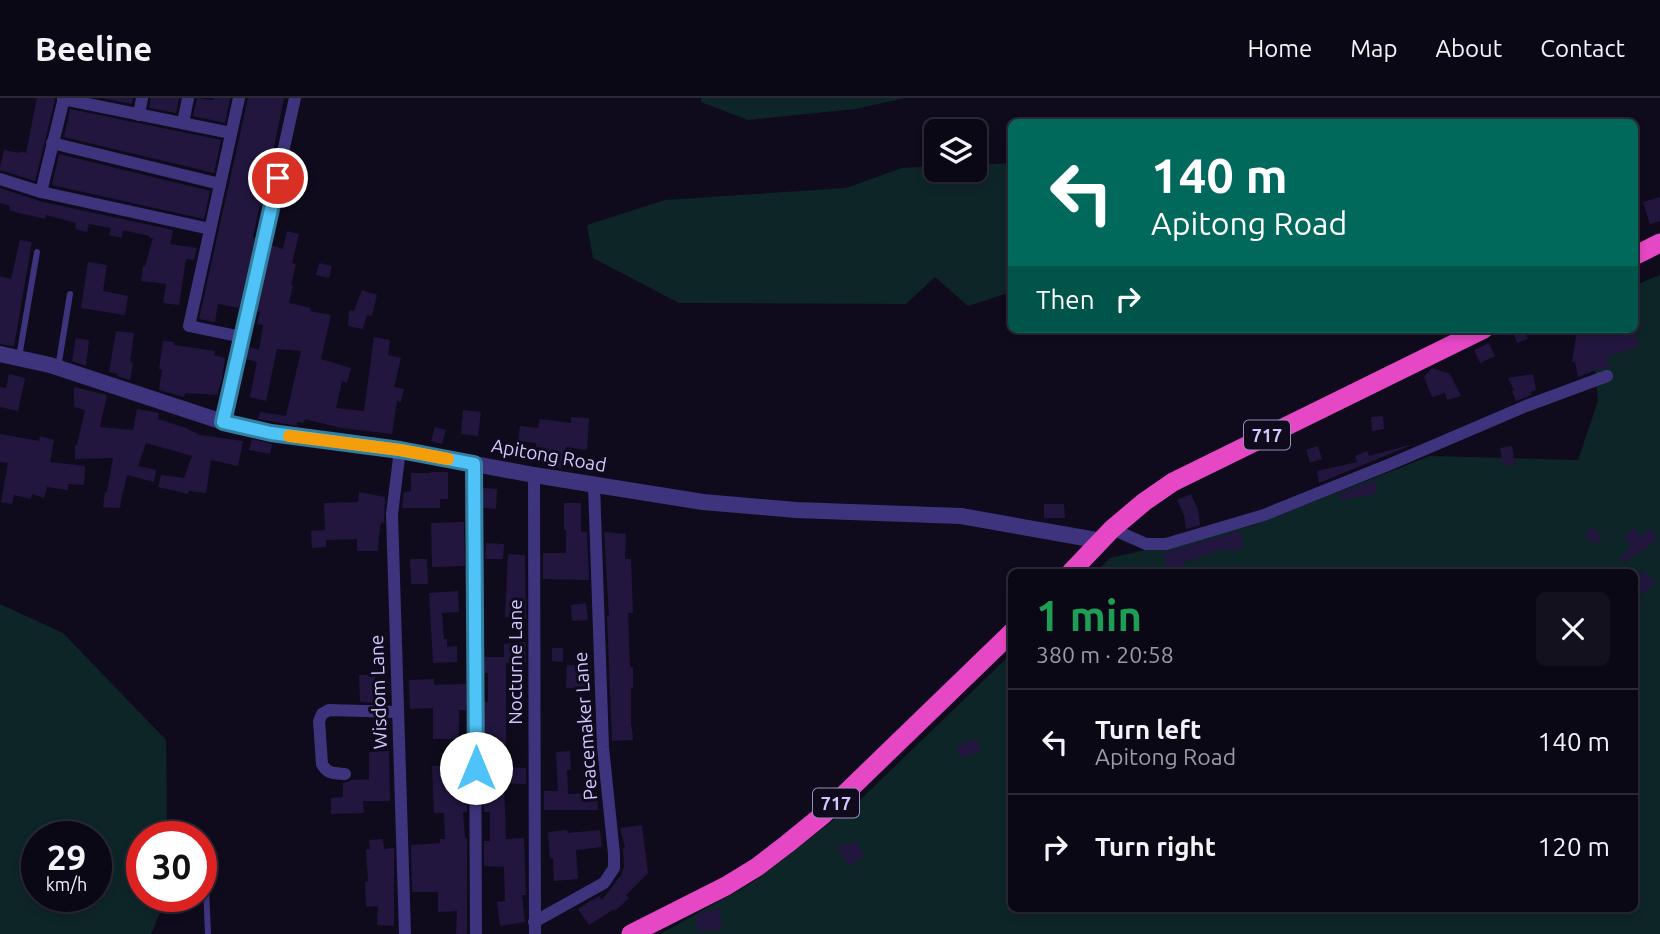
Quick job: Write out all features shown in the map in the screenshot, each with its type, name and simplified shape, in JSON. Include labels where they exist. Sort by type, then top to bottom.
[{"type":"highway","points":[[1638,254],[1660,243]]},
{"type":"highway","name":"717","points":[[1074,569],[1144,502],[1173,482],[1476,333]]},
{"type":"highway","name":"717","points":[[631,934],[726,886],[787,844],[824,814],[1008,636]]},
{"type":"street","points":[[139,115],[142,98]]},
{"type":"street","points":[[183,123],[188,98]]},
{"type":"street","points":[[239,98],[190,326],[242,337]]},
{"type":"street","points":[[223,422],[295,98]]},
{"type":"street","points":[[41,192],[63,99],[231,133]]},
{"type":"street","points":[[52,143],[220,184]]},
{"type":"street","points":[[0,179],[41,192],[210,229]]},
{"type":"street","name":"Apitong Road","points":[[0,354],[58,368],[223,422],[271,433],[400,450],[716,504],[961,516],[1107,535]]},
{"type":"street","points":[[1107,535],[1146,544],[1166,544],[1264,515],[1388,466],[1525,406],[1606,376]]},
{"type":"street","name":"Wisdom Lane","points":[[400,450],[392,514],[405,934]]},
{"type":"street","points":[[474,464],[477,934]]},
{"type":"street","name":"Nocturne Lane","points":[[534,475],[535,928]]},
{"type":"street","name":"Peacemaker Lane","points":[[535,928],[604,883],[614,868],[603,747],[594,485]]},
{"type":"street","points":[[345,774],[331,773],[325,770],[322,764],[319,721],[322,714],[329,710],[398,712]]},
{"type":"lane","points":[[19,358],[37,252]]},
{"type":"lane","points":[[58,368],[70,294]]},
{"type":"lane","points":[[207,912],[208,934]]},
{"type":"green space","points":[[701,98],[905,98],[855,109],[748,120],[701,102]]},
{"type":"green space","points":[[1008,163],[1008,293],[968,306],[935,277],[906,304],[679,303],[593,258],[587,225],[665,200],[846,188],[902,168],[924,167],[924,182],[987,182],[987,164]]},
{"type":"green space","points":[[1660,275],[1660,934],[660,934],[750,884],[860,800],[1008,657],[1008,912],[1638,912],[1638,569],[1099,569],[1110,558],[1254,525],[1430,456],[1578,460],[1598,401],[1591,333],[1638,333],[1638,284]]},
{"type":"green space","points":[[0,604],[63,633],[166,740],[167,821],[126,821],[126,912],[160,912],[151,934],[0,934]]},
{"type":"building","points":[[37,98],[55,100],[35,181],[0,170],[0,167],[4,150],[26,153]]},
{"type":"building","points":[[102,98],[133,98],[132,104]]},
{"type":"building","points":[[151,98],[179,98],[176,113],[149,108]]},
{"type":"building","points":[[197,98],[230,98],[225,123],[193,116]]},
{"type":"building","points":[[248,98],[284,98],[239,308],[218,304],[215,322],[199,319]]},
{"type":"building","points":[[70,109],[221,140],[214,173],[64,137]]},
{"type":"building","points":[[59,154],[210,191],[204,219],[52,185]]},
{"type":"building","points":[[0,188],[39,201],[173,230],[170,244],[197,248],[194,260],[186,259],[179,305],[163,303],[166,284],[141,281],[143,266],[153,238],[150,236],[123,230],[122,238],[109,235],[111,228],[89,224],[87,232],[75,229],[76,223],[46,215],[45,219],[9,210],[10,206],[0,203]]},
{"type":"building","points":[[1660,197],[1660,221],[1650,224],[1643,202]]},
{"type":"building","points":[[287,231],[299,234],[292,263],[296,264],[289,303],[331,315],[321,359],[351,368],[347,383],[342,381],[336,408],[364,411],[374,337],[390,340],[388,355],[401,358],[394,387],[404,389],[401,402],[397,401],[392,434],[341,428],[305,419],[304,423],[297,422],[297,426],[258,419],[260,412],[286,416],[301,351],[277,349],[266,401],[250,397],[257,362],[246,359],[249,347],[259,350],[263,325],[257,324],[260,312],[257,311],[271,245],[283,249]]},
{"type":"building","points":[[20,240],[32,242],[14,346],[0,344],[0,276],[11,279]]},
{"type":"building","points":[[88,262],[107,265],[103,291],[128,296],[125,315],[81,308]]},
{"type":"building","points":[[319,263],[332,266],[329,278],[316,275]]},
{"type":"building","points":[[362,290],[377,295],[372,316],[367,315],[363,329],[348,326],[349,310],[354,311]]},
{"type":"building","points":[[116,331],[134,333],[130,380],[109,372]]},
{"type":"building","points":[[1513,333],[1526,333],[1528,339],[1517,343]]},
{"type":"building","points":[[1576,333],[1614,333],[1615,336],[1636,333],[1639,347],[1607,356],[1609,367],[1578,377],[1575,362],[1572,362]]},
{"type":"building","points":[[76,338],[89,340],[86,366],[72,361]]},
{"type":"building","points":[[163,341],[215,351],[214,355],[225,358],[217,395],[185,393],[184,397],[159,390]]},
{"type":"building","points":[[1489,343],[1495,356],[1480,363],[1474,350]]},
{"type":"building","points":[[1432,368],[1450,374],[1461,396],[1447,400],[1445,393],[1432,397],[1424,377]]},
{"type":"building","points":[[9,374],[25,378],[18,411],[0,407],[0,387],[6,388]]},
{"type":"building","points":[[1533,374],[1536,390],[1530,392],[1532,395],[1516,401],[1508,378]]},
{"type":"building","points":[[74,387],[107,395],[100,427],[133,430],[137,409],[159,413],[158,419],[200,435],[243,441],[238,466],[211,460],[206,493],[189,491],[188,494],[158,487],[161,475],[184,478],[192,456],[146,443],[138,466],[156,470],[154,482],[127,475],[120,508],[103,507],[113,458],[75,459],[75,445],[85,410],[74,407]]},
{"type":"building","points":[[463,410],[481,412],[478,436],[461,434]]},
{"type":"building","points":[[1383,416],[1384,429],[1372,431],[1371,417]]},
{"type":"building","points":[[571,417],[589,418],[587,450],[566,447],[563,468],[551,467],[552,458],[545,457],[546,448],[536,447],[536,443],[518,441],[520,426],[538,428],[540,419],[571,423]]},
{"type":"building","points":[[435,427],[446,430],[442,444],[431,441]]},
{"type":"building","points":[[0,434],[39,441],[40,436],[54,440],[50,462],[85,466],[84,485],[68,484],[68,490],[47,487],[44,498],[32,494],[31,499],[14,495],[12,504],[1,502],[8,463],[0,462]]},
{"type":"building","points":[[252,439],[272,444],[270,454],[249,450]]},
{"type":"building","points":[[1409,445],[1319,483],[1317,471],[1357,462],[1355,456],[1367,451],[1369,456]]},
{"type":"building","points":[[1318,446],[1322,459],[1310,463],[1306,450]]},
{"type":"building","points":[[1512,446],[1515,464],[1503,466],[1500,448]]},
{"type":"building","points":[[448,472],[448,499],[440,499],[440,508],[402,508],[404,492],[411,491],[411,473]]},
{"type":"building","points":[[1375,480],[1377,494],[1341,500],[1339,494]]},
{"type":"building","points":[[483,488],[497,489],[496,509],[483,508]]},
{"type":"building","points":[[359,492],[385,497],[384,523],[381,522],[378,551],[357,551],[357,539],[326,540],[326,547],[312,548],[311,531],[325,530],[324,503],[358,502]]},
{"type":"building","points":[[1191,494],[1198,510],[1200,525],[1186,529],[1184,515],[1177,500]]},
{"type":"building","points":[[564,503],[581,503],[581,532],[587,532],[589,580],[543,579],[543,553],[566,553]]},
{"type":"building","points":[[1044,504],[1064,504],[1065,518],[1044,518]]},
{"type":"building","points":[[464,522],[465,566],[432,567],[431,523]]},
{"type":"building","points":[[1592,527],[1602,538],[1595,545],[1584,535]]},
{"type":"building","points":[[1634,528],[1640,537],[1649,528],[1658,537],[1622,563],[1619,559],[1631,546],[1624,535]]},
{"type":"building","points":[[1240,531],[1244,548],[1229,551],[1228,548],[1183,562],[1185,569],[1167,569],[1163,553]]},
{"type":"building","points":[[604,532],[626,534],[625,559],[631,559],[633,613],[628,613],[630,667],[633,667],[633,740],[612,741]]},
{"type":"building","points":[[486,543],[504,544],[503,559],[485,559]]},
{"type":"building","points":[[508,554],[525,555],[526,618],[505,617]]},
{"type":"building","points":[[410,559],[427,559],[428,584],[411,584]]},
{"type":"building","points":[[1643,571],[1655,582],[1644,594],[1638,589],[1638,577]]},
{"type":"building","points":[[458,591],[459,612],[442,613],[444,639],[447,639],[447,647],[457,646],[457,662],[433,663],[429,593]]},
{"type":"building","points":[[586,603],[588,620],[572,621],[571,605]]},
{"type":"building","points":[[525,642],[526,662],[506,663],[506,767],[526,768],[526,784],[504,783],[506,839],[524,838],[526,895],[522,895],[525,922],[500,926],[497,902],[505,901],[504,867],[484,866],[484,841],[490,841],[490,812],[484,812],[484,702],[488,702],[488,673],[484,673],[484,657],[504,657],[504,644]]},
{"type":"building","points":[[552,648],[563,648],[563,662],[552,661]]},
{"type":"building","points":[[567,665],[591,666],[592,688],[566,688]]},
{"type":"building","points":[[359,675],[375,675],[375,703],[360,702]]},
{"type":"building","points":[[434,679],[434,685],[466,684],[466,710],[459,710],[459,739],[433,739],[433,708],[410,709],[409,680]]},
{"type":"building","points":[[977,739],[981,751],[961,758],[957,746]]},
{"type":"building","points":[[389,751],[390,801],[363,801],[364,813],[331,814],[331,798],[343,797],[343,783],[369,779],[369,752]]},
{"type":"building","points":[[570,751],[571,770],[567,770],[568,794],[597,793],[598,810],[544,810],[544,791],[558,791],[556,752]]},
{"type":"building","points":[[459,765],[460,780],[467,779],[467,812],[463,812],[467,838],[467,934],[456,934],[457,911],[438,912],[438,892],[412,892],[411,845],[440,843],[440,839],[445,839],[444,813],[434,813],[432,766]]},
{"type":"building","points":[[642,825],[648,873],[626,895],[629,898],[615,911],[614,909],[589,925],[578,909],[599,896],[602,900],[624,867],[625,848],[620,828]]},
{"type":"building","points":[[567,830],[568,833],[600,830],[602,847],[576,850],[578,879],[554,881],[548,832]]},
{"type":"building","points":[[383,839],[384,849],[394,848],[394,926],[377,925],[378,906],[366,907],[366,849],[370,849],[369,840]]},
{"type":"building","points":[[856,842],[865,855],[849,866],[836,846]]},
{"type":"building","points":[[719,908],[722,929],[698,932],[695,915]]},
{"type":"slow traffic","points":[[289,436],[448,459]]},
{"type":"route","points":[[278,178],[223,422],[271,433],[400,450],[474,464],[476,768]]}]
